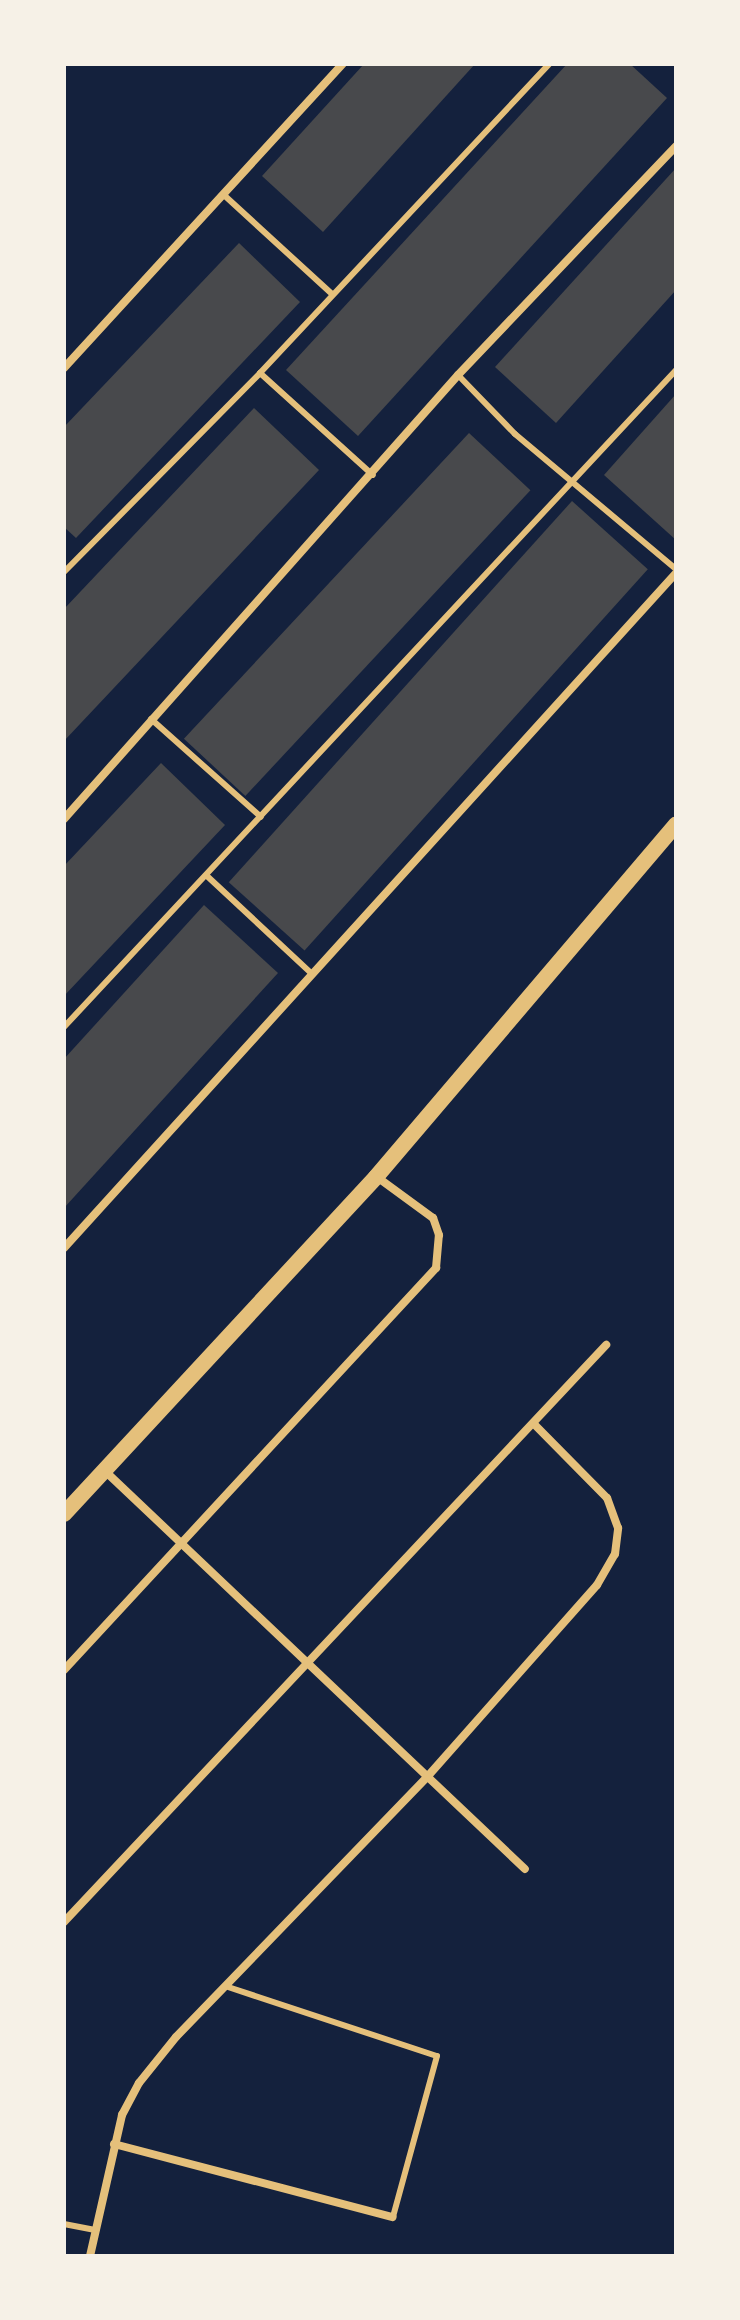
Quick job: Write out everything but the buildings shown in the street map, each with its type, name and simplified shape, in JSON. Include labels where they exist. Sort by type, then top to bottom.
[{"type":"main road","points":[[64,1514],[376,1177],[676,824]]},
{"type":"street","points":[[64,368],[343,64]]},
{"type":"street","points":[[64,819],[373,475],[458,375],[676,146]]},
{"type":"street","points":[[64,1248],[676,571]]},
{"type":"street","points":[[64,1670],[184,1545],[436,1268],[439,1235],[433,1218],[376,1177]]},
{"type":"street","points":[[64,1922],[606,1345]]},
{"type":"street","points":[[90,2256],[114,2144],[139,2083],[225,1986],[428,1776],[597,1585],[615,1554],[618,1528],[607,1498],[533,1423]]},
{"type":"street","points":[[106,1472],[310,1661],[525,1869]]},
{"type":"street","points":[[114,2144],[393,2217]]},
{"type":"lane","points":[[64,572],[260,373],[331,293],[549,64]]},
{"type":"lane","points":[[225,196],[331,293]]},
{"type":"lane","points":[[64,1027],[207,876],[570,479],[676,370]]},
{"type":"lane","points":[[260,373],[373,475]]},
{"type":"lane","points":[[458,375],[570,479],[676,571]]},
{"type":"lane","points":[[151,719],[261,817]]},
{"type":"lane","points":[[207,876],[311,973]]},
{"type":"lane","points":[[225,1986],[437,2056],[393,2217]]},
{"type":"lane","points":[[64,2224],[96,2230]]}]
